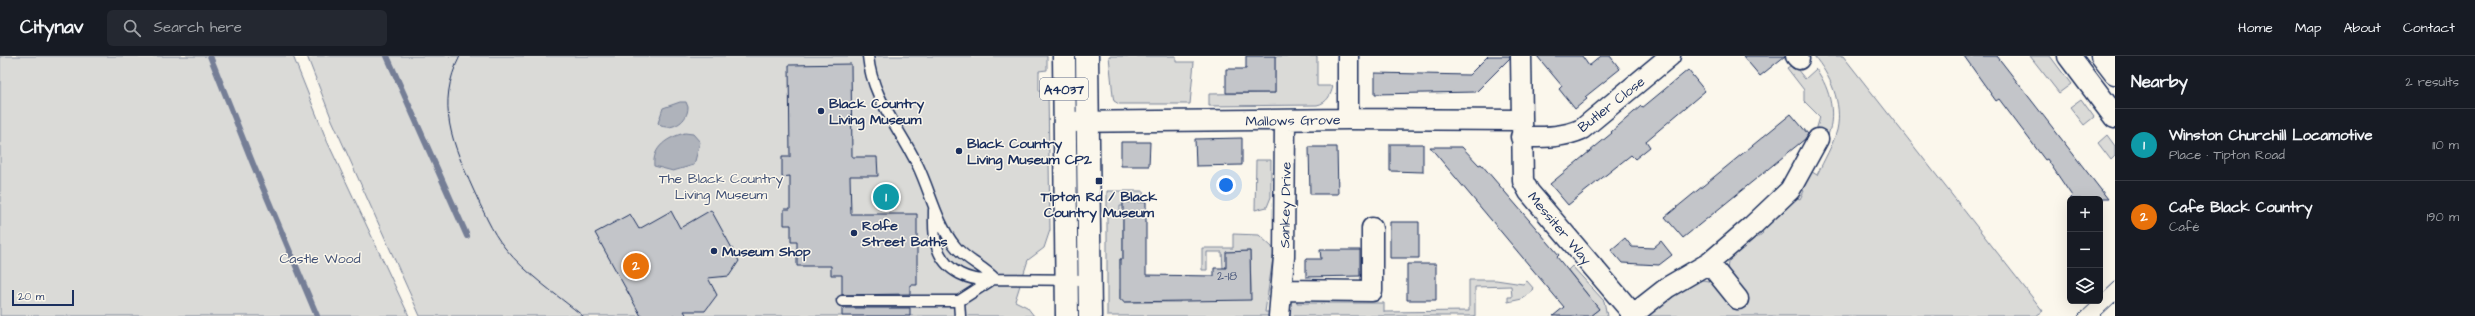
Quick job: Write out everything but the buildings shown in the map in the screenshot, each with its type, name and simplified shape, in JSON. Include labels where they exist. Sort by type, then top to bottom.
[{"type":"main road","name":"A4037","points":[[1064,56],[1067,316]]},
{"type":"main road","name":"A4037","points":[[1086,56],[1090,316]]},
{"type":"main road","points":[[2069,56],[2115,117]]},
{"type":"main road","points":[[2102,56],[2115,73]]},
{"type":"street","points":[[1348,56],[1348,119]]},
{"type":"street","name":"Messiter Way","points":[[1521,56],[1521,171],[1523,181],[1529,192],[1632,315],[1668,287],[1709,263],[1790,190],[1818,139]]},
{"type":"street","name":"Butler Close","points":[[1521,128],[1554,137],[1568,135],[1582,129],[1670,56]]},
{"type":"street","name":"Mallows Grove","points":[[1064,122],[1087,123],[1348,119],[1521,128]]},
{"type":"street","name":"Sankey Drive","points":[[1279,316],[1284,257],[1285,120]]},
{"type":"street","points":[[1281,290],[1372,291],[1372,228]]},
{"type":"street","points":[[1709,263],[1738,298]]},
{"type":"lane","points":[[868,56],[870,74],[875,90],[918,166],[934,208],[954,245],[965,257],[995,279]]},
{"type":"lane","points":[[934,208],[937,247],[948,265],[962,276],[983,281],[995,279],[1089,280]]},
{"type":"lane","points":[[842,301],[959,301],[995,279]]},
{"type":"lane","points":[[959,301],[960,316]]},
{"type":"green space","name":"Castle Wood","points":[[0,56],[293,56],[327,141],[409,316],[0,316]]},
{"type":"green space","name":"The Black Country Living Museum","points":[[307,56],[1047,56],[1047,70],[1039,71],[1039,91],[1048,91],[1050,230],[1044,248],[1028,260],[1015,301],[1027,307],[1034,316],[420,316],[332,120]]},
{"type":"green space","points":[[1109,56],[1176,56],[1176,62],[1194,62],[1190,104],[1119,104],[1114,101]]},
{"type":"green space","points":[[1275,56],[1317,56],[1317,86],[1333,86],[1328,98],[1317,105],[1209,106],[1209,94],[1275,93]]},
{"type":"green space","points":[[1814,56],[1843,56],[2043,311],[2036,316],[1648,316],[1679,290],[1697,279],[1714,282],[1728,271],[1729,260],[1736,251],[1754,235],[1757,238],[1763,233],[1761,231],[1786,209],[1795,197],[1800,199],[1804,191],[1800,188],[1809,170],[1817,175],[1831,147],[1837,130],[1838,110],[1837,100],[1830,81]]},
{"type":"green space","points":[[2030,56],[2050,56],[2071,84],[2059,93]]},
{"type":"green space","points":[[1793,64],[1805,79],[1816,69],[1829,95],[1832,113],[1826,140],[1815,134],[1820,117],[1804,101],[1804,90],[1787,68]]},
{"type":"green space","points":[[2081,99],[2094,117],[2084,125],[2070,107]]},
{"type":"green space","points":[[2107,135],[2115,146],[2115,156],[2111,160],[2098,143]]},
{"type":"green space","points":[[1256,160],[1271,160],[1271,197],[1267,207],[1255,210]]},
{"type":"green space","points":[[1107,191],[1143,191],[1144,202],[1123,202],[1123,206],[1120,206],[1120,217],[1123,217],[1123,259],[1120,259],[1120,269],[1123,269],[1123,289],[1120,289],[1120,300],[1123,300],[1123,302],[1180,302],[1180,288],[1251,292],[1250,251],[1227,252],[1226,268],[1223,268],[1222,252],[1207,252],[1207,270],[1202,270],[1202,248],[1233,248],[1233,234],[1259,235],[1272,247],[1274,251],[1265,312],[1269,312],[1269,316],[1107,316]]},
{"type":"green space","points":[[1572,266],[1604,301],[1607,316],[1590,316],[1599,309],[1568,270]]},
{"type":"green space","points":[[1469,280],[1496,280],[1523,284],[1527,281],[1534,289],[1522,299],[1508,302],[1508,297],[1512,297],[1511,286],[1475,287],[1475,316],[1287,316],[1289,298],[1297,298],[1297,303],[1384,303],[1384,312],[1469,311]]},
{"type":"shaded area","points":[[680,102],[686,102],[688,107],[686,116],[683,120],[671,127],[661,126],[658,123],[663,108]]},
{"type":"shaded area","points":[[685,133],[693,134],[700,142],[694,165],[673,171],[654,166],[654,159],[658,148],[667,140]]},
{"type":"waterway","points":[[210,56],[253,164],[317,316]]},
{"type":"waterway","points":[[387,56],[467,236]]},
{"type":"tram line","points":[[460,56],[453,74],[449,91],[448,108],[454,140],[473,189],[491,227],[513,258],[542,284],[583,316]]},
{"type":"tram line","points":[[2103,293],[2115,282]]},
{"type":"tram line","points":[[2100,316],[2115,302]]},
{"type":"tram line","points":[[2078,316],[2091,304]]},
{"type":"place","name":"Black Country Living Museum","points":[[821,111]]},
{"type":"place","name":"Black Country Living Museum CP2","points":[[959,151]]},
{"type":"place","name":"Tipton Rd / Black Country Museum","points":[[1099,181]]},
{"type":"place","name":"Winston Churchill Locamotive","points":[[886,197]]},
{"type":"place","name":"Rolfe Street Baths","points":[[854,233]]},
{"type":"place","name":"Museum Shop","points":[[714,251]]},
{"type":"place","name":"Cafe Black Country","points":[[636,266]]}]
